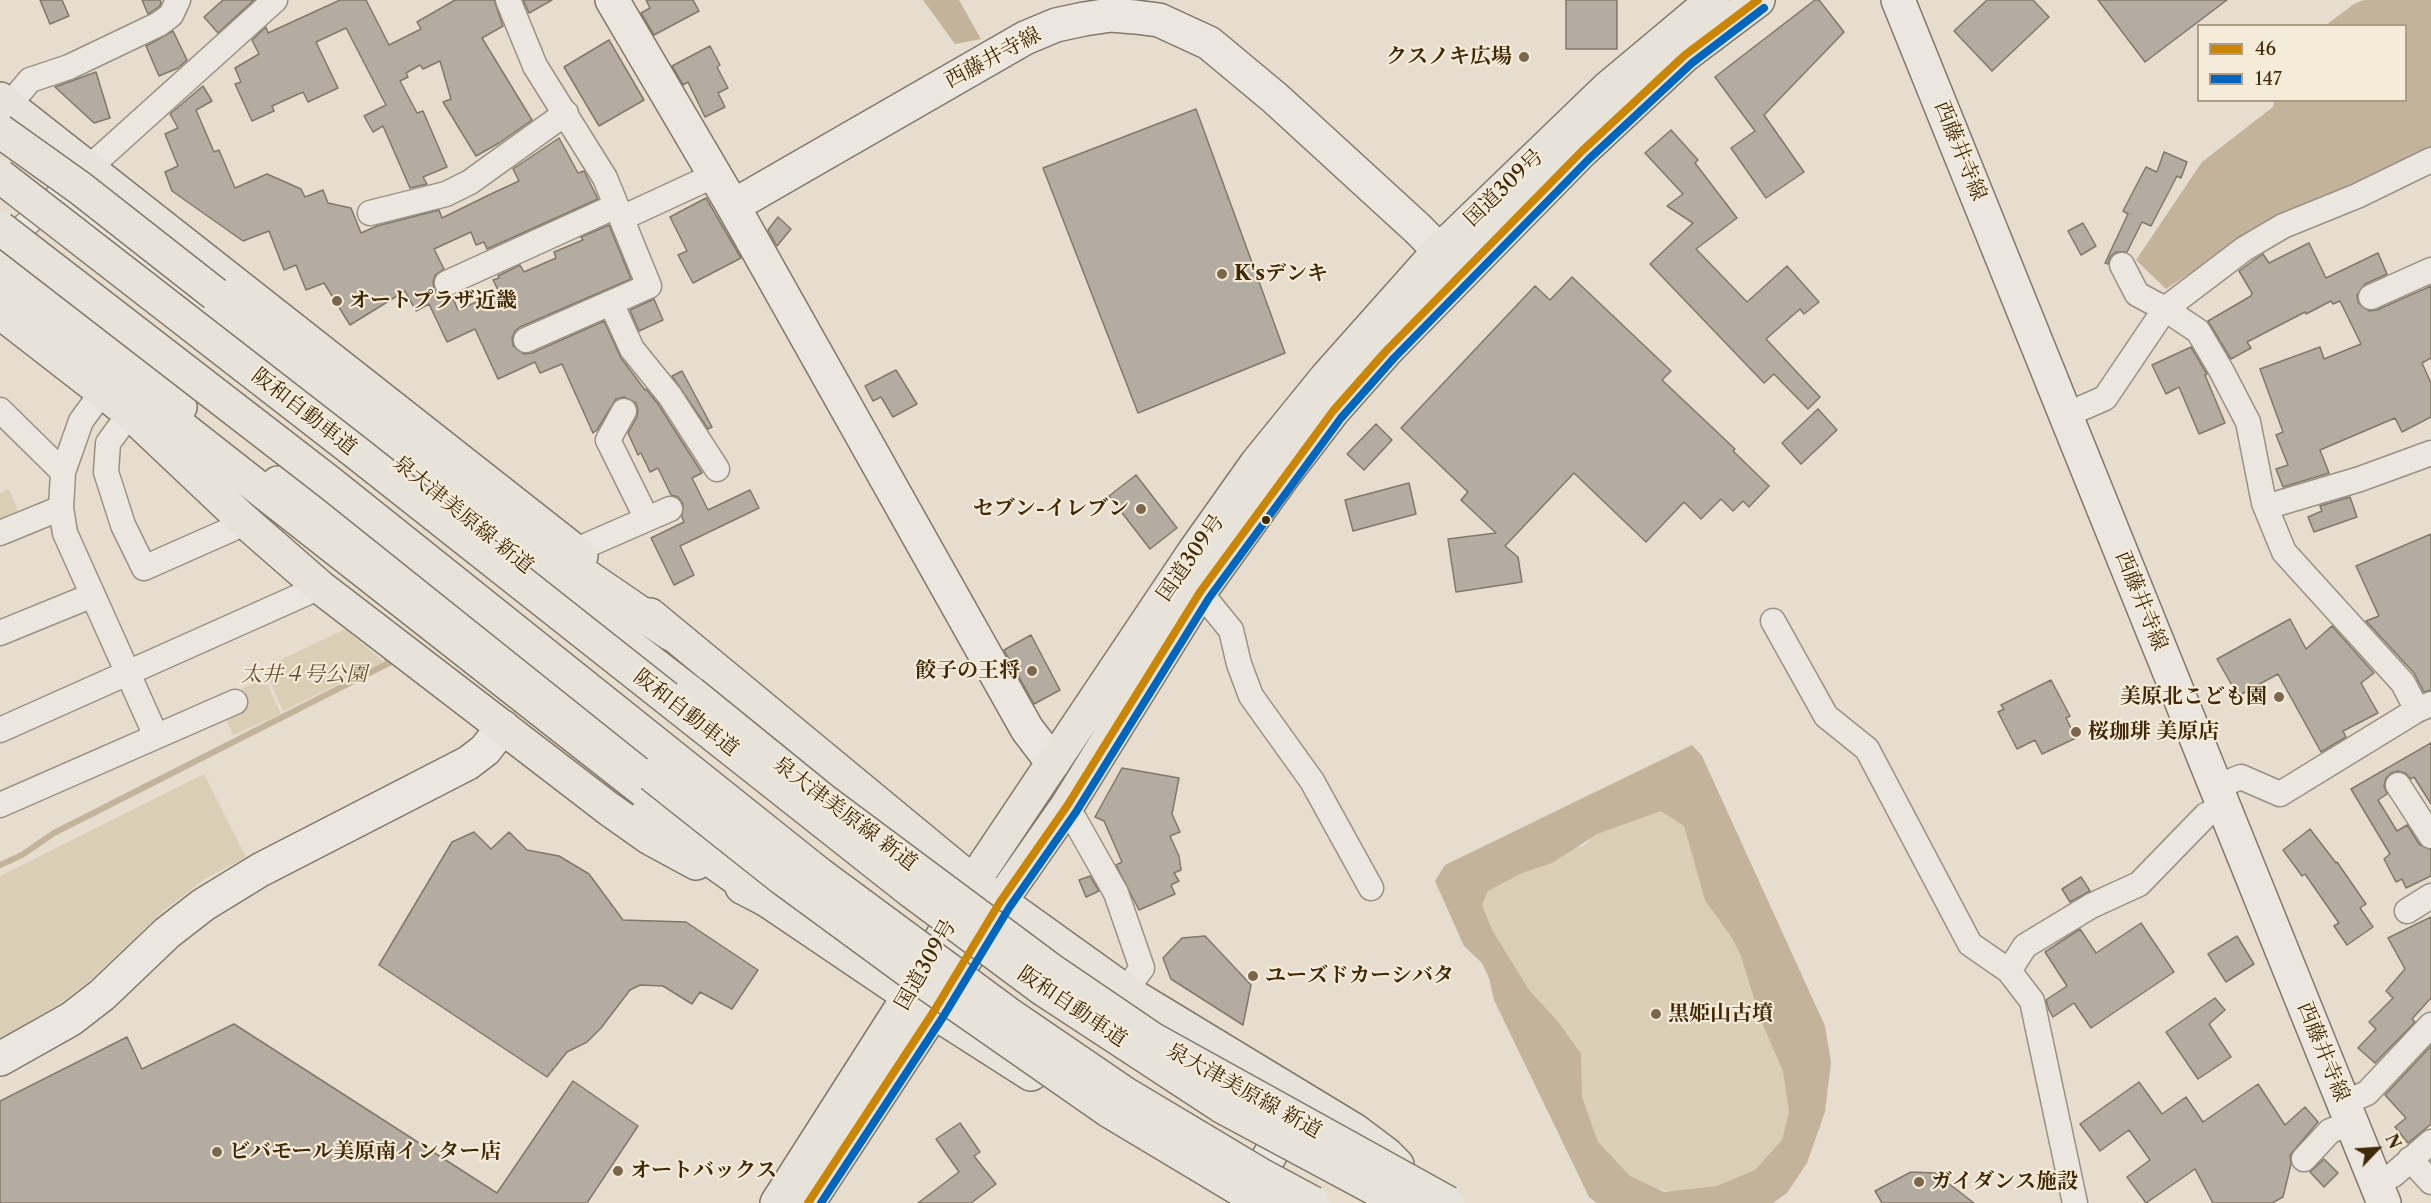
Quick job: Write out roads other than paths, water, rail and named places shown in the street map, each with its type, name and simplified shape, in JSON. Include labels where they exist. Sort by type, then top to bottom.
[{"type":"main road","points":[[612,0],[733,206],[1027,729],[1053,763]]},
{"type":"main road","name":"国道309号","points":[[808,1203],[921,1004],[973,882],[1194,552],[1257,463],[1326,378],[1439,251],[1608,88],[1713,0]]},
{"type":"main road","name":"国道309号","points":[[777,1203],[921,1004],[1000,902],[1067,806],[1200,592],[1333,411],[1386,351],[1582,151],[1685,55],[1758,0]]},
{"type":"main road","name":"西藤井寺線","points":[[1898,0],[2380,1192]]},
{"type":"main road","name":"西藤井寺線","points":[[733,206],[1025,38],[1056,25],[1111,15],[1159,20],[1209,43],[1275,98],[1418,229],[1462,274]]},
{"type":"main road","points":[[3,112],[88,168],[624,590],[671,634],[973,882],[1125,991],[1301,1100],[1354,1130],[1386,1154],[1431,1203]]},
{"type":"main road","points":[[3,112],[80,188],[215,294],[507,522],[671,634]]},
{"type":"main road","name":"泉大津美原線 新道","points":[[0,144],[824,801],[1053,971],[1152,1039],[1448,1203]]},
{"type":"main road","name":"阪和自動車道","points":[[0,176],[357,453],[901,883],[1043,989],[1223,1107],[1402,1203]]},
{"type":"main road","name":"阪和自動車道","points":[[0,228],[330,483],[828,880],[1007,1013],[1126,1095],[1259,1174],[1313,1203]]},
{"type":"main road","points":[[0,260],[647,782],[775,889],[921,1004],[1232,1203]]},
{"type":"main road","points":[[0,285],[133,404],[250,502],[414,634],[640,809],[913,974],[1108,1110],[1263,1203]]},
{"type":"main road","points":[[0,312],[103,391],[133,404],[647,782]]},
{"type":"main road","points":[[133,404],[241,519],[320,587],[609,809],[651,838],[716,875],[775,889]]},
{"type":"main road","points":[[0,1059],[71,1019],[102,995],[167,933],[203,905],[260,870],[468,763],[485,750],[503,727]]},
{"type":"main road","points":[[1243,1203],[1301,1100]]},
{"type":"street","points":[[3,112],[30,80],[69,67],[159,24],[171,15],[178,0]]},
{"type":"street","points":[[0,248],[275,0]]},
{"type":"street","points":[[508,0],[536,66],[605,178],[649,286],[526,340]]},
{"type":"street","points":[[370,213],[446,194],[470,182],[566,113]]},
{"type":"street","points":[[2066,415],[2105,398],[2165,309],[2244,249],[2283,226],[2357,196],[2431,160]]},
{"type":"street","points":[[447,283],[715,175]]},
{"type":"street","points":[[2009,971],[2025,946],[2091,906],[2139,884],[2241,777],[2280,794],[2424,707],[2284,552],[2266,507],[2248,422],[2221,370],[2198,331],[2137,294],[2122,265]]},
{"type":"street","points":[[2371,297],[2431,270]]},
{"type":"street","points":[[611,303],[632,349],[670,396],[717,470]]},
{"type":"street","points":[[103,391],[81,421],[63,472],[61,508],[65,533],[156,736]]},
{"type":"street","points":[[133,404],[108,443],[106,472],[123,525],[144,568],[232,529],[241,519]]},
{"type":"street","points":[[0,410],[63,472]]},
{"type":"street","points":[[624,411],[608,440],[647,519]]},
{"type":"street","points":[[2266,507],[2360,479],[2431,453]]},
{"type":"street","points":[[0,534],[61,508]]},
{"type":"street","points":[[574,551],[670,509]]},
{"type":"street","points":[[0,730],[320,587]]},
{"type":"street","points":[[1200,592],[1231,630],[1239,664],[1251,696],[1312,781],[1371,888]]},
{"type":"street","points":[[0,633],[93,595]]},
{"type":"street","points":[[1773,621],[1826,716],[1867,749],[1970,944],[2009,971],[2032,1001],[2074,1203]]},
{"type":"street","points":[[0,805],[235,702]]},
{"type":"street","points":[[2398,785],[2431,836]]},
{"type":"street","points":[[1067,806],[1116,893],[1142,968],[1125,991]]},
{"type":"street","points":[[2407,911],[2431,896]]},
{"type":"street","points":[[2304,1159],[2431,1025]]},
{"type":"street","points":[[2380,1192],[2393,1175],[2431,1142]]},
{"type":"street","points":[[2410,1159],[2431,1182]]},
{"type":"waterway","points":[[0,865],[22,855],[54,833],[391,662],[387,659]]},
{"type":"place","name":"クスノキ広場","points":[[1524,57]]},
{"type":"place","name":"K'sデンキ","points":[[1222,274]]},
{"type":"place","name":"オートプラザ近畿","points":[[337,301]]},
{"type":"place","name":"セブン-イレブン","points":[[1141,509]]},
{"type":"place","name":"餃子の王将","points":[[1032,671]]},
{"type":"place","name":"美原北こども園","points":[[2279,697]]},
{"type":"place","name":"桜珈琲 美原店","points":[[2076,732]]},
{"type":"place","name":"ユーズドカーシバタ","points":[[1253,976]]},
{"type":"place","name":"黒姫山古墳","points":[[1656,1014]]},
{"type":"place","name":"ビバモール美原南インター店","points":[[217,1152]]},
{"type":"place","name":"オートバックス","points":[[618,1171]]},
{"type":"place","name":"ガイダンス施設","points":[[1919,1182]]},
{"type":"park label","name":"太井４号公園","points":[[304,675]]}]
